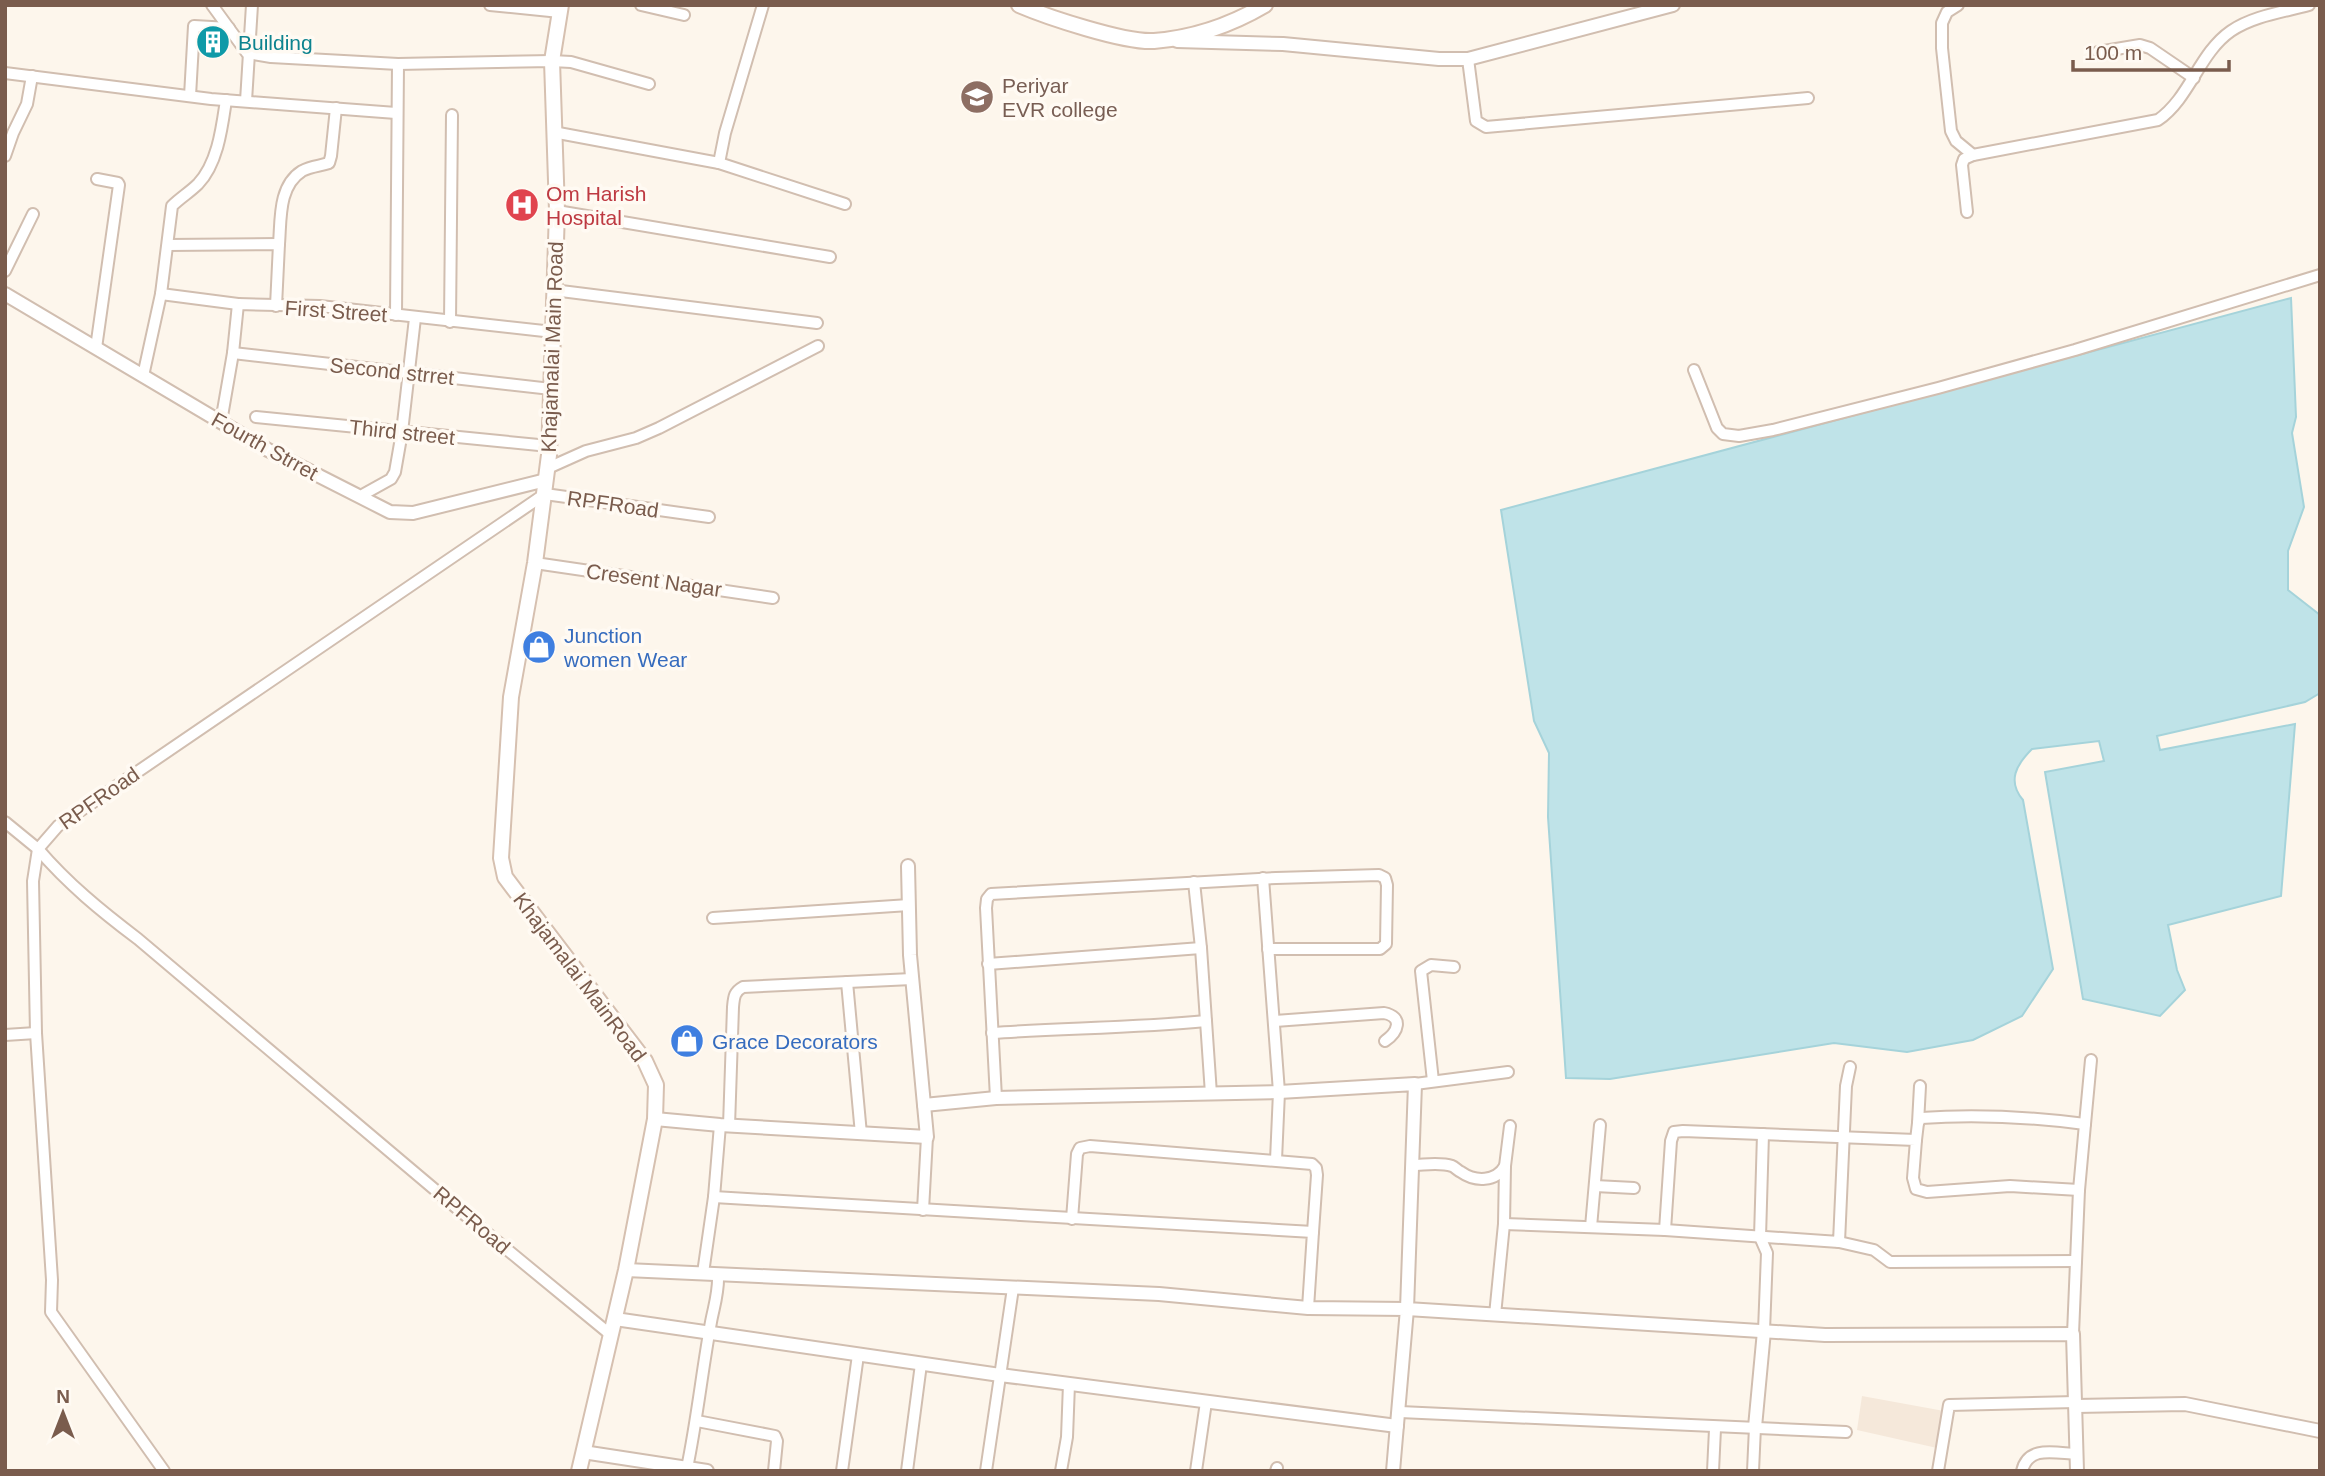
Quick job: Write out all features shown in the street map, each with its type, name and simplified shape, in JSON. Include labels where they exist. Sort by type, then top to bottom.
[{"type":"main road","points":[[1019,5],[1111,35],[1152,41],[1218,29],[1265,5]]},
{"type":"main road","name":"Khajamalai Main Road","points":[[546,481],[557,211],[552,61],[561,9]]},
{"type":"main road","name":"Khajamalai MainRoad","points":[[546,481],[535,563],[511,697],[502,867],[509,883],[540,926],[645,1061],[656,1085],[655,1119],[626,1270],[579,1471]]},
{"type":"street","points":[[246,101],[252,5]]},
{"type":"street","points":[[490,5],[561,9]]},
{"type":"street","points":[[641,5],[684,15]]},
{"type":"street","points":[[719,163],[725,133],[763,5]]},
{"type":"street","points":[[1152,41],[1283,44],[1439,59],[1468,59],[1673,5]]},
{"type":"street","points":[[1958,5],[1947,12],[1942,23],[1948,120],[1955,141],[1973,155]]},
{"type":"street","points":[[1967,212],[1962,165],[1964,159],[1973,155],[2158,120],[2172,107],[2211,51],[2229,32],[2246,23],[2309,5]]},
{"type":"street","points":[[217,6],[247,53],[271,57],[398,64],[571,62],[649,84]]},
{"type":"street","points":[[190,96],[194,26],[229,27]]},
{"type":"street","points":[[2098,52],[2140,45],[2150,48],[2194,78]]},
{"type":"street","points":[[1468,59],[1476,121],[1486,127],[1808,98]]},
{"type":"street","points":[[396,315],[398,64]]},
{"type":"street","points":[[5,73],[226,100],[396,113]]},
{"type":"street","points":[[5,156],[27,104],[32,76]]},
{"type":"street","points":[[143,376],[161,294],[172,206],[199,183],[214,156],[226,100]]},
{"type":"street","points":[[276,306],[282,202],[288,185],[299,172],[329,163],[336,108]]},
{"type":"street","points":[[450,322],[452,115]]},
{"type":"street","points":[[553,132],[719,163],[845,204]]},
{"type":"street","points":[[96,348],[119,185],[97,179]]},
{"type":"street","points":[[557,211],[830,257]]},
{"type":"street","points":[[5,271],[33,214]]},
{"type":"street","points":[[168,245],[279,244]]},
{"type":"street","points":[[1694,370],[1717,428],[1723,434],[1739,436],[1938,388],[2075,350],[2320,275]]},
{"type":"street","points":[[553,290],[817,323]]},
{"type":"street","name":"Fourth Strret","points":[[5,294],[268,450],[390,512],[413,513],[546,481]]},
{"type":"street","name":"First Street","points":[[161,294],[238,304],[320,306],[553,332]]},
{"type":"street","points":[[221,422],[233,354],[238,304]]},
{"type":"street","points":[[362,498],[364,494],[391,479],[395,472],[415,318]]},
{"type":"street","points":[[546,481],[586,451],[636,438],[659,428],[818,346]]},
{"type":"street","name":"Second strret","points":[[233,354],[551,389]]},
{"type":"street","name":"Third street","points":[[256,417],[549,446]]},
{"type":"street","name":"RPFRoad","points":[[611,1335],[138,939],[86,899],[38,849],[58,826],[546,481],[709,517]]},
{"type":"street","name":"Cresent Nagar","points":[[535,563],[773,598]]},
{"type":"street","points":[[5,822],[38,849],[33,881],[36,1033],[52,1280],[51,1312],[164,1471]]},
{"type":"street","points":[[908,866],[912,979],[927,1137],[923,1210]]},
{"type":"street","points":[[996,1098],[986,908],[991,894],[1263,878],[1379,875],[1385,878],[1386,944],[1380,948],[1268,949]]},
{"type":"street","points":[[1263,878],[1279,1092],[1276,1160]]},
{"type":"street","points":[[1194,883],[1211,1094]]},
{"type":"street","points":[[713,918],[909,905]]},
{"type":"street","points":[[988,964],[1201,948]]},
{"type":"street","points":[[1433,1081],[1421,971],[1431,965],[1454,967]]},
{"type":"street","points":[[703,1273],[724,1126],[734,996],[737,990],[743,987],[912,979]]},
{"type":"street","points":[[847,982],[861,1134]]},
{"type":"street","points":[[1275,1021],[1384,1013],[1392,1015],[1397,1027],[1394,1034],[1385,1041]]},
{"type":"street","points":[[992,1033],[1147,1027],[1206,1021]]},
{"type":"street","points":[[5,1035],[36,1033]]},
{"type":"street","points":[[2077,1471],[2073,1334],[2079,1190],[2091,1060]]},
{"type":"street","points":[[1839,1242],[1846,1086],[1850,1067]]},
{"type":"street","points":[[925,1105],[996,1098],[1279,1092],[1415,1084],[1508,1072]]},
{"type":"street","points":[[1393,1471],[1407,1309],[1415,1084]]},
{"type":"street","points":[[1920,1086],[1913,1178],[1916,1189],[1927,1192],[2010,1186],[2079,1190]]},
{"type":"street","points":[[1917,1123],[1921,1118],[1979,1117],[2085,1124]]},
{"type":"street","points":[[655,1119],[724,1126],[927,1137]]},
{"type":"street","points":[[1591,1227],[1600,1125]]},
{"type":"street","points":[[1495,1314],[1510,1126]]},
{"type":"street","points":[[1665,1230],[1671,1140],[1674,1132],[1683,1130],[1916,1139]]},
{"type":"street","points":[[1753,1471],[1767,1253],[1760,1237],[1763,1134]]},
{"type":"street","points":[[1072,1219],[1077,1154],[1083,1146],[1312,1164],[1316,1168],[1308,1308]]},
{"type":"street","points":[[1412,1165],[1453,1166],[1463,1174],[1480,1179],[1494,1178],[1505,1166]]},
{"type":"street","points":[[1595,1186],[1634,1188]]},
{"type":"street","points":[[714,1197],[1313,1232]]},
{"type":"street","points":[[1504,1224],[1665,1230],[1839,1242],[1874,1250],[1890,1262],[2076,1261]]},
{"type":"street","points":[[626,1270],[1159,1294],[1308,1308],[1407,1309],[1825,1335],[2073,1334]]},
{"type":"street","points":[[687,1468],[718,1298],[718,1274]]},
{"type":"street","points":[[986,1471],[1013,1288]]},
{"type":"street","points":[[615,1319],[1000,1375],[1397,1426]]},
{"type":"street","points":[[842,1471],[858,1355]]},
{"type":"street","points":[[907,1471],[921,1364]]},
{"type":"street","points":[[1061,1471],[1069,1384]]},
{"type":"street","points":[[1196,1471],[1206,1402]]},
{"type":"street","points":[[1938,1471],[1949,1405],[2185,1404],[2231,1411],[2320,1431]]},
{"type":"street","points":[[1400,1412],[1846,1432]]},
{"type":"street","points":[[697,1421],[775,1436],[777,1441],[774,1471]]},
{"type":"street","points":[[1713,1471],[1715,1429]]},
{"type":"street","points":[[583,1452],[707,1471]]},
{"type":"street","points":[[2022,1471],[2031,1455],[2076,1454]]},
{"type":"shaded area","points":[[1862,1396],[1944,1411],[1937,1448],[1857,1430]]},
{"type":"water","points":[[2291,298],[2296,417],[2292,433],[2304,507],[2288,551],[2288,590],[2320,615],[2320,693],[2305,702],[2157,736],[2160,750],[2295,724],[2281,896],[2168,925],[2177,970],[2185,990],[2160,1016],[2083,999],[2045,772],[2104,761],[2099,741],[2032,749],[2018,767],[2015,786],[2023,800],[2053,969],[2022,1016],[1973,1040],[1907,1052],[1834,1043],[1610,1079],[1566,1078],[1548,817],[1549,753],[1534,721],[1501,510]]},
{"type":"place","name":"Building","points":[[213,42]]},
{"type":"place","name":"Periyar EVR college","points":[[977,97]]},
{"type":"place","name":"Om Harish Hospital","points":[[522,205]]},
{"type":"place","name":"Junction women Wear","points":[[539,647]]},
{"type":"place","name":"Grace Decorators","points":[[687,1041]]}]
